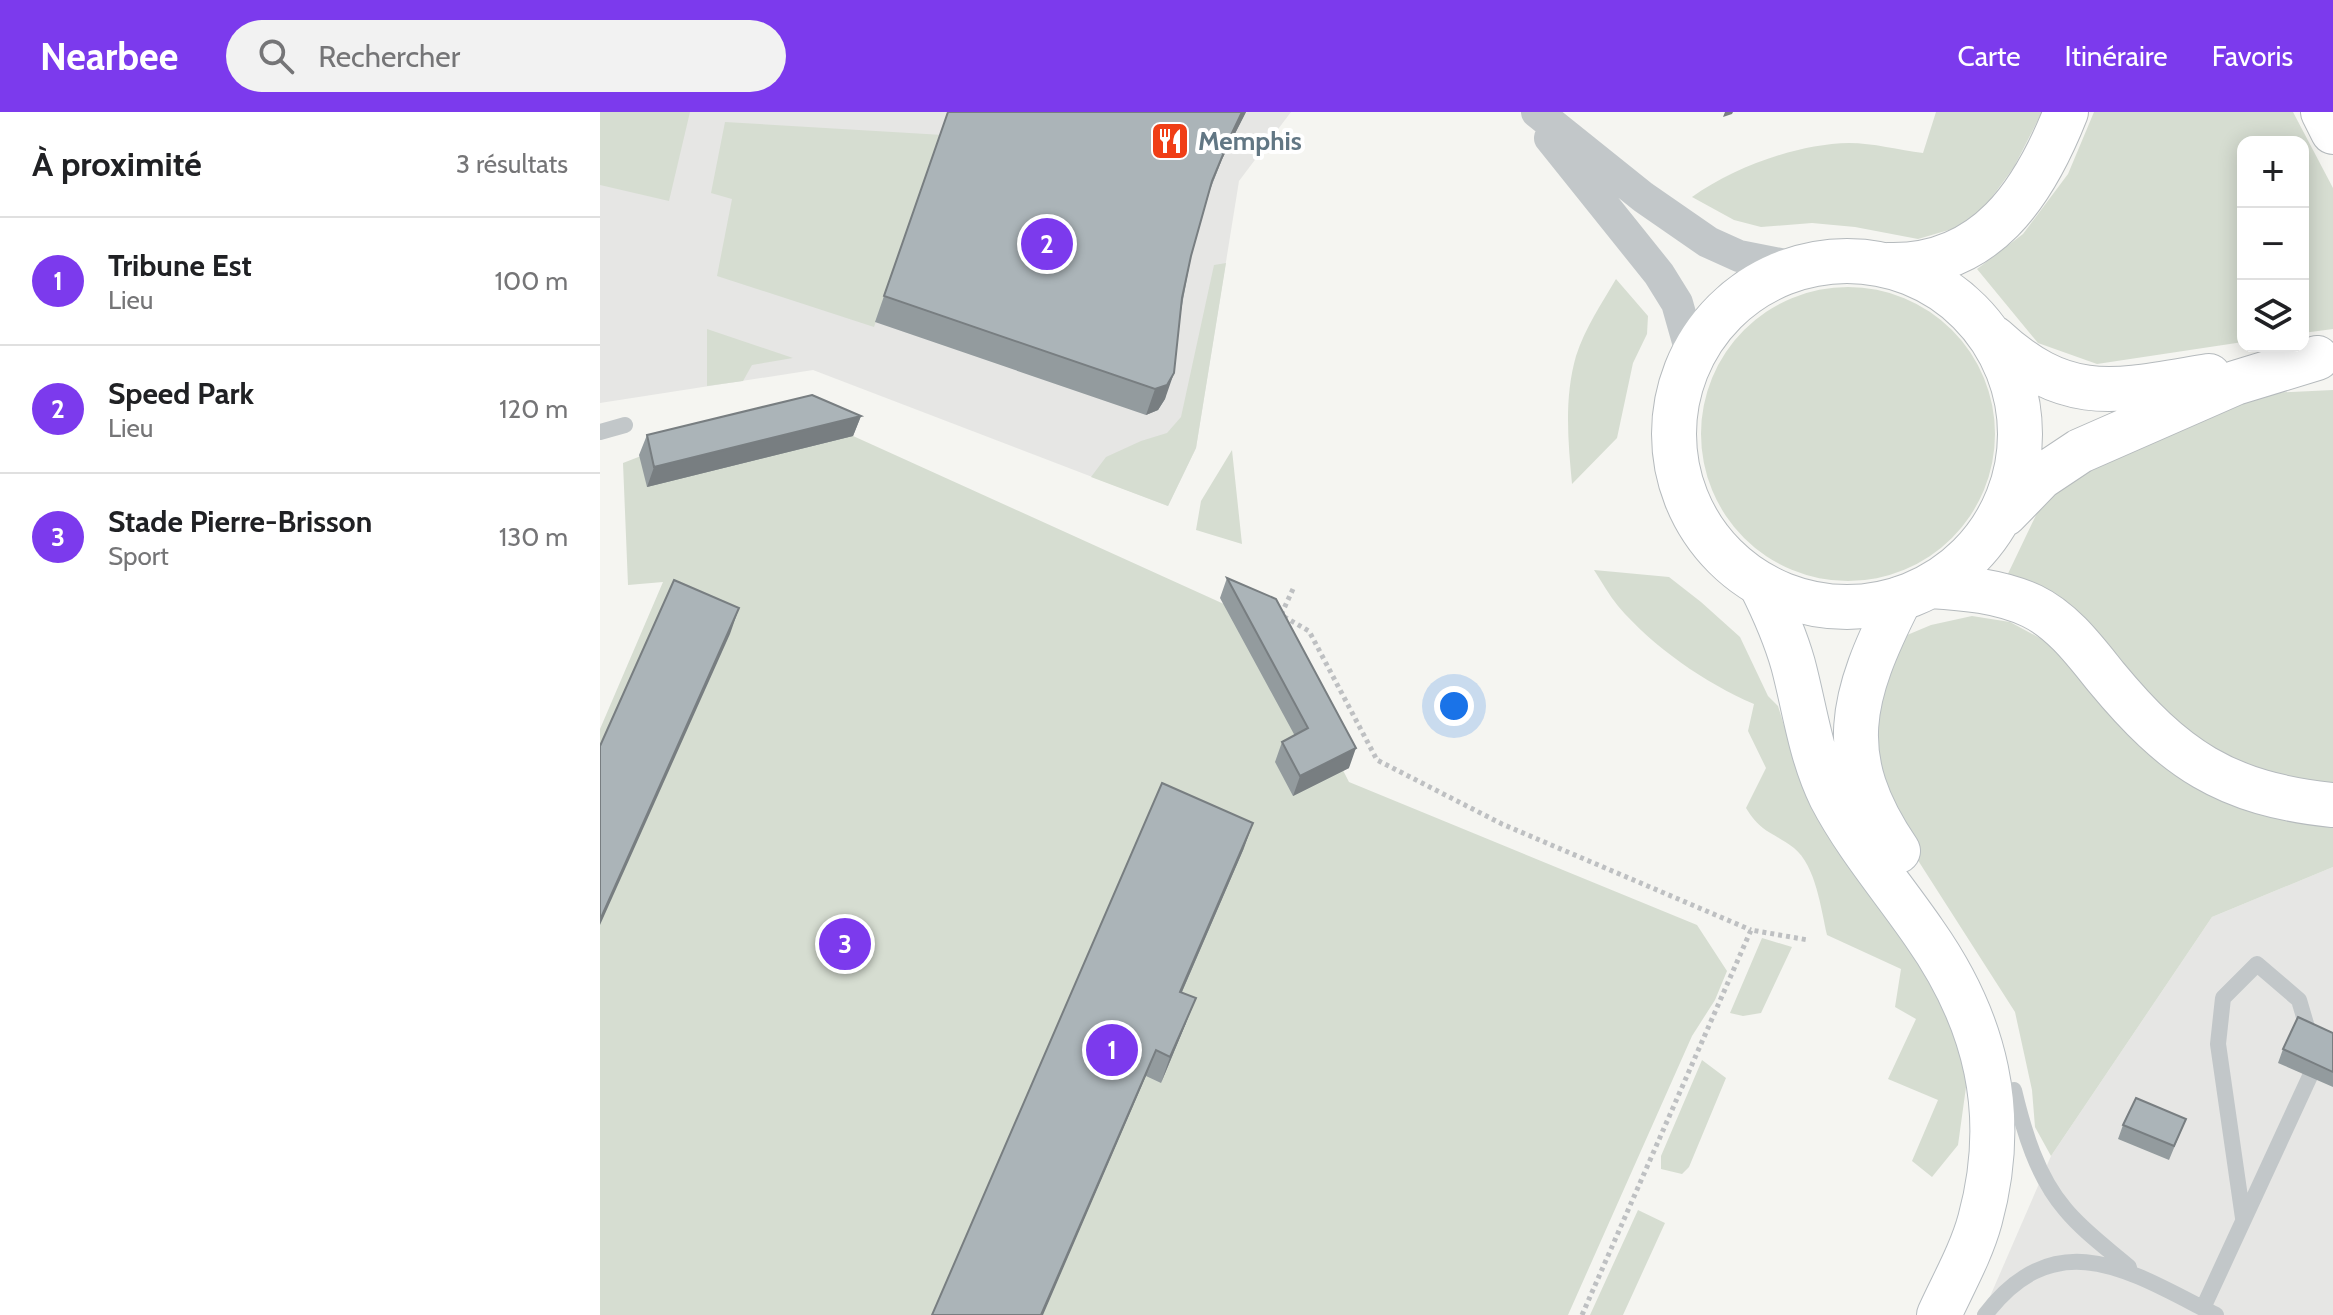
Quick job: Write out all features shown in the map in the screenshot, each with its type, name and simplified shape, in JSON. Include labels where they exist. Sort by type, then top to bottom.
[{"type":"main road","points":[[2066,112],[2049,153],[2024,195],[1985,236],[1954,254],[1899,265],[1841,261],[1801,268],[1764,282],[1742,296],[1714,323],[1692,356],[1679,389],[1674,447],[1680,482],[1693,515],[1713,544],[1736,567],[1761,585],[1794,599],[1829,606],[1865,606],[1915,592],[1986,591],[2033,606],[2074,639],[2152,729],[2189,759],[2211,773],[2256,791],[2333,805]]},
{"type":"main road","points":[[2323,112],[2333,132]]},
{"type":"main road","points":[[1881,265],[1920,278],[1944,291],[2035,371],[2057,381],[2099,390],[2149,386],[2325,356]]},
{"type":"main road","points":[[1983,328],[2009,376],[2017,402],[2020,429],[2019,456],[2013,482],[2004,508],[1990,531]]},
{"type":"main road","points":[[1966,1315],[2007,1209],[2016,1141],[2014,1090],[2008,1048],[1992,1001],[1951,928],[1880,824],[1868,800],[1854,737],[1860,697],[1874,652],[1915,592],[1963,562],[2033,484],[2080,451],[2235,383],[2325,356]]},
{"type":"main road","points":[[1761,585],[1784,633],[1814,755],[1831,796],[1950,974],[1978,1034],[1988,1075],[1993,1137],[1984,1201],[1971,1244],[1939,1315]]},
{"type":"street","points":[[1534,112],[1643,197],[1708,242],[1739,256],[1801,268]]},
{"type":"street","points":[[1534,112],[1573,169],[1664,282],[1677,303],[1692,356]]},
{"type":"lane","points":[[600,432],[625,425]]},
{"type":"lane","points":[[1985,1315],[2001,1295],[2022,1277],[2052,1265],[2085,1262],[2115,1266],[2137,1274],[2209,1312],[2243,1218],[2317,1061],[2299,1000],[2257,964],[2223,998],[2218,1044],[2243,1218]]},
{"type":"lane","points":[[2014,1090],[2029,1145],[2056,1198],[2079,1224],[2137,1274]]},
{"type":"path","points":[[1293,589],[1281,615],[1309,631],[1377,760],[1502,824],[1751,930],[1808,940]]},
{"type":"path","points":[[1582,1315],[1751,930]]},
{"type":"shaded area","points":[[600,112],[1291,112],[1239,181],[1196,448],[1168,506],[813,370],[600,403]]},
{"type":"shaded area","points":[[600,112],[690,112],[669,201],[600,185]]},
{"type":"shaded area","points":[[1936,112],[2042,112],[2014,167],[1984,208],[1959,227],[1918,239],[1855,227],[1812,223],[1761,227],[1734,220],[1692,197],[1746,167],[1829,144],[1858,143],[1923,153]]},
{"type":"shaded area","points":[[2094,112],[2293,112],[2306,136],[2237,136],[2237,343],[2097,364],[2038,343],[1977,269],[2023,234],[2068,174]]},
{"type":"shaded area","points":[[725,122],[943,135],[874,327],[717,276],[732,199],[711,193]]},
{"type":"shaded area","points":[[2309,142],[2333,188],[2333,329],[2309,332]]},
{"type":"shaded area","points":[[1226,263],[1196,448],[1168,506],[1091,477],[1106,457],[1167,433],[1181,417],[1214,265]]},
{"type":"shaded area","points":[[1616,279],[1648,316],[1647,334],[1633,363],[1617,438],[1572,484],[1568,420],[1572,372],[1584,336]]},
{"type":"shaded area","points":[[1848,287],[1877,290],[1904,299],[1929,312],[1952,330],[1970,353],[1983,378],[1992,405],[1995,434],[1992,463],[1983,490],[1970,515],[1952,538],[1929,556],[1904,569],[1877,578],[1848,581],[1819,578],[1792,569],[1767,556],[1744,538],[1726,515],[1713,490],[1704,463],[1701,434],[1704,405],[1713,378],[1726,353],[1744,330],[1767,312],[1792,299],[1819,290]]},
{"type":"shaded area","points":[[707,329],[793,358],[752,365],[743,381],[707,386]]},
{"type":"shaded area","points":[[2333,390],[2333,792],[2276,786],[2170,726],[2004,582],[2048,490],[2125,448],[2267,393]]},
{"type":"shaded area","points":[[809,416],[1268,624],[1349,782],[1697,925],[1727,971],[1715,1000],[1692,1036],[1568,1315],[600,1315],[600,729],[663,582],[628,585],[623,463]]},
{"type":"shaded area","points":[[1232,450],[1242,544],[1196,530],[1201,501]]},
{"type":"shaded area","points":[[1594,570],[1669,577],[1740,637],[1768,696],[1778,706],[1794,758],[1937,986],[1958,1040],[1967,1080],[1958,1145],[1932,1177],[1912,1161],[1938,1100],[1888,1079],[1916,1019],[1895,1007],[1901,969],[1827,935],[1808,866],[1794,848],[1762,828],[1746,808],[1766,768],[1748,731],[1754,704],[1699,675],[1647,636],[1618,606]]},
{"type":"shaded area","points":[[1972,616],[2010,622],[2049,643],[2140,747],[2186,777],[2333,822],[2333,867],[2212,917],[2051,1156],[2035,1127],[2032,1090],[2015,1012],[1912,851],[1873,746],[1880,681],[1900,638],[1931,625]]},
{"type":"shaded area","points":[[2333,867],[2333,1315],[1982,1315],[2051,1156],[2212,917]]},
{"type":"shaded area","points":[[1762,938],[1792,947],[1761,1013],[1743,1016],[1730,1013]]},
{"type":"shaded area","points":[[1702,1060],[1726,1078],[1689,1167],[1682,1174],[1661,1169],[1661,1156]]},
{"type":"shaded area","points":[[1638,1210],[1665,1223],[1623,1315],[1590,1315]]},
{"type":"building","points":[[948,112],[1242,112],[1212,181],[1191,256],[1182,298],[1174,373],[1167,385],[1155,389],[884,296]]},
{"type":"building","points":[[812,395],[861,416],[654,467],[647,435]]},
{"type":"building","points":[[1227,578],[1276,599],[1356,748],[1300,776],[1282,742],[1308,728]]},
{"type":"building","points":[[674,580],[739,608],[600,920],[600,746]]},
{"type":"building","points":[[1162,783],[1253,823],[1180,992],[1196,998],[1170,1057],[1156,1050],[1041,1315],[932,1315]]},
{"type":"building","points":[[2298,1017],[2333,1033],[2333,1072],[2283,1049]]},
{"type":"building","points":[[2136,1098],[2186,1119],[2174,1146],[2123,1125]]},
{"type":"place","name":"Memphis","points":[[1170,141]]},
{"type":"place","name":"Speed Park","points":[[1047,244]]},
{"type":"place","name":"Stade Pierre-Brisson","points":[[845,944]]},
{"type":"place","name":"Tribune Est","points":[[1112,1050]]}]
